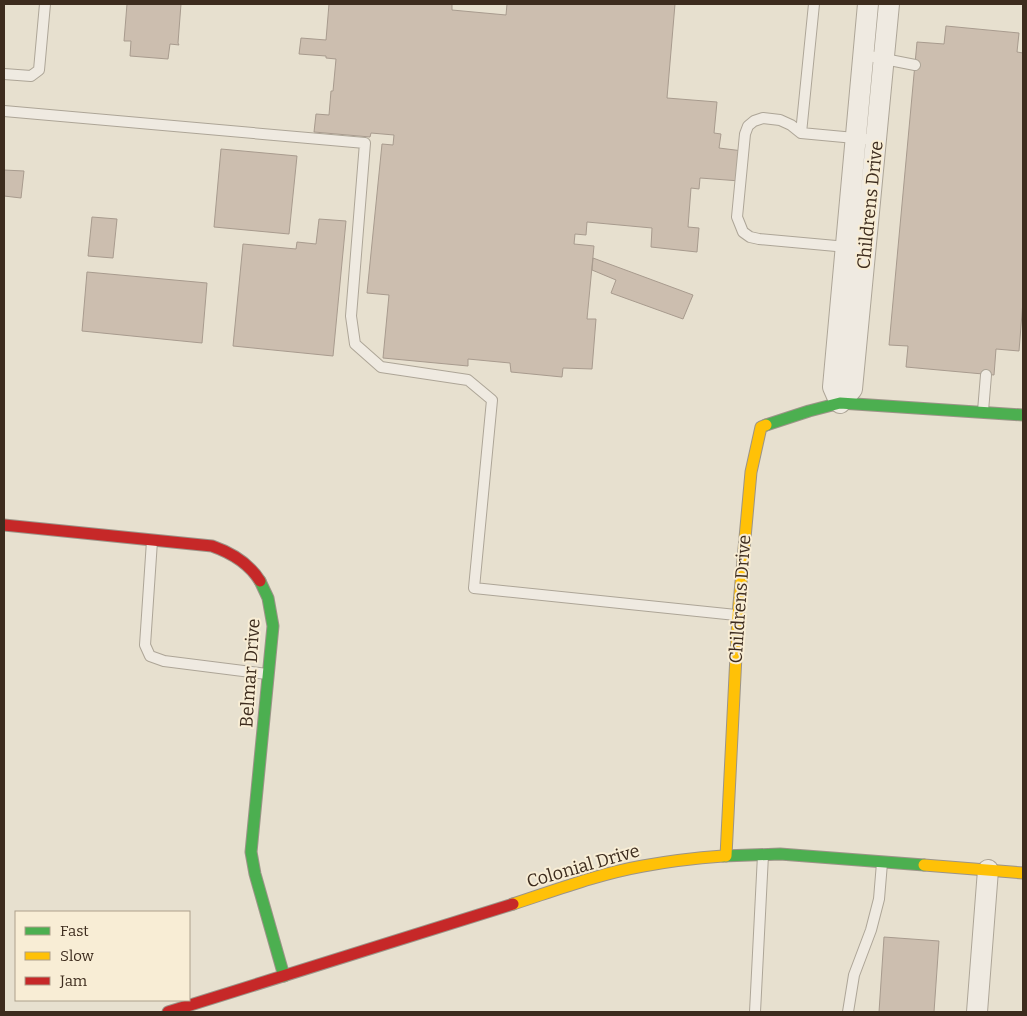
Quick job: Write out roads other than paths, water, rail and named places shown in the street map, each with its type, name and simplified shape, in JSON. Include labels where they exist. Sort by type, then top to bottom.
[{"type":"street","name":"Childrens Drive","points":[[840,403],[833,387],[868,4]]},
{"type":"street","name":"Childrens Drive","points":[[726,856],[738,615],[751,472],[761,427],[809,410],[840,403],[852,389],[889,4]]},
{"type":"street","points":[[840,403],[1023,415]]},
{"type":"street","name":"Belmar Drive","points":[[4,525],[219,548],[242,560],[255,572],[266,589],[272,611],[272,626],[251,852],[255,874],[284,976]]},
{"type":"street","name":"Colonial Drive","points":[[168,1012],[600,876],[642,866],[685,859],[780,854],[1023,873]]},
{"type":"street","points":[[977,1012],[988,870]]},
{"type":"lane","points":[[4,74],[31,76],[39,70],[45,4]]},
{"type":"lane","points":[[801,133],[814,4]]},
{"type":"lane","points":[[864,55],[915,65]]},
{"type":"lane","points":[[4,111],[366,143],[351,316],[354,344],[381,367],[468,380],[492,400],[474,588],[738,615]]},
{"type":"lane","points":[[866,248],[750,237],[743,232],[738,223],[738,202],[745,134],[748,126],[754,121],[763,118],[780,120],[791,125],[801,133],[876,140]]},
{"type":"lane","points":[[983,412],[986,374]]},
{"type":"lane","points":[[152,540],[145,645],[150,656],[164,661],[268,674]]},
{"type":"lane","points":[[755,1012],[763,854]]},
{"type":"lane","points":[[848,1012],[854,975],[879,899],[882,862]]}]
